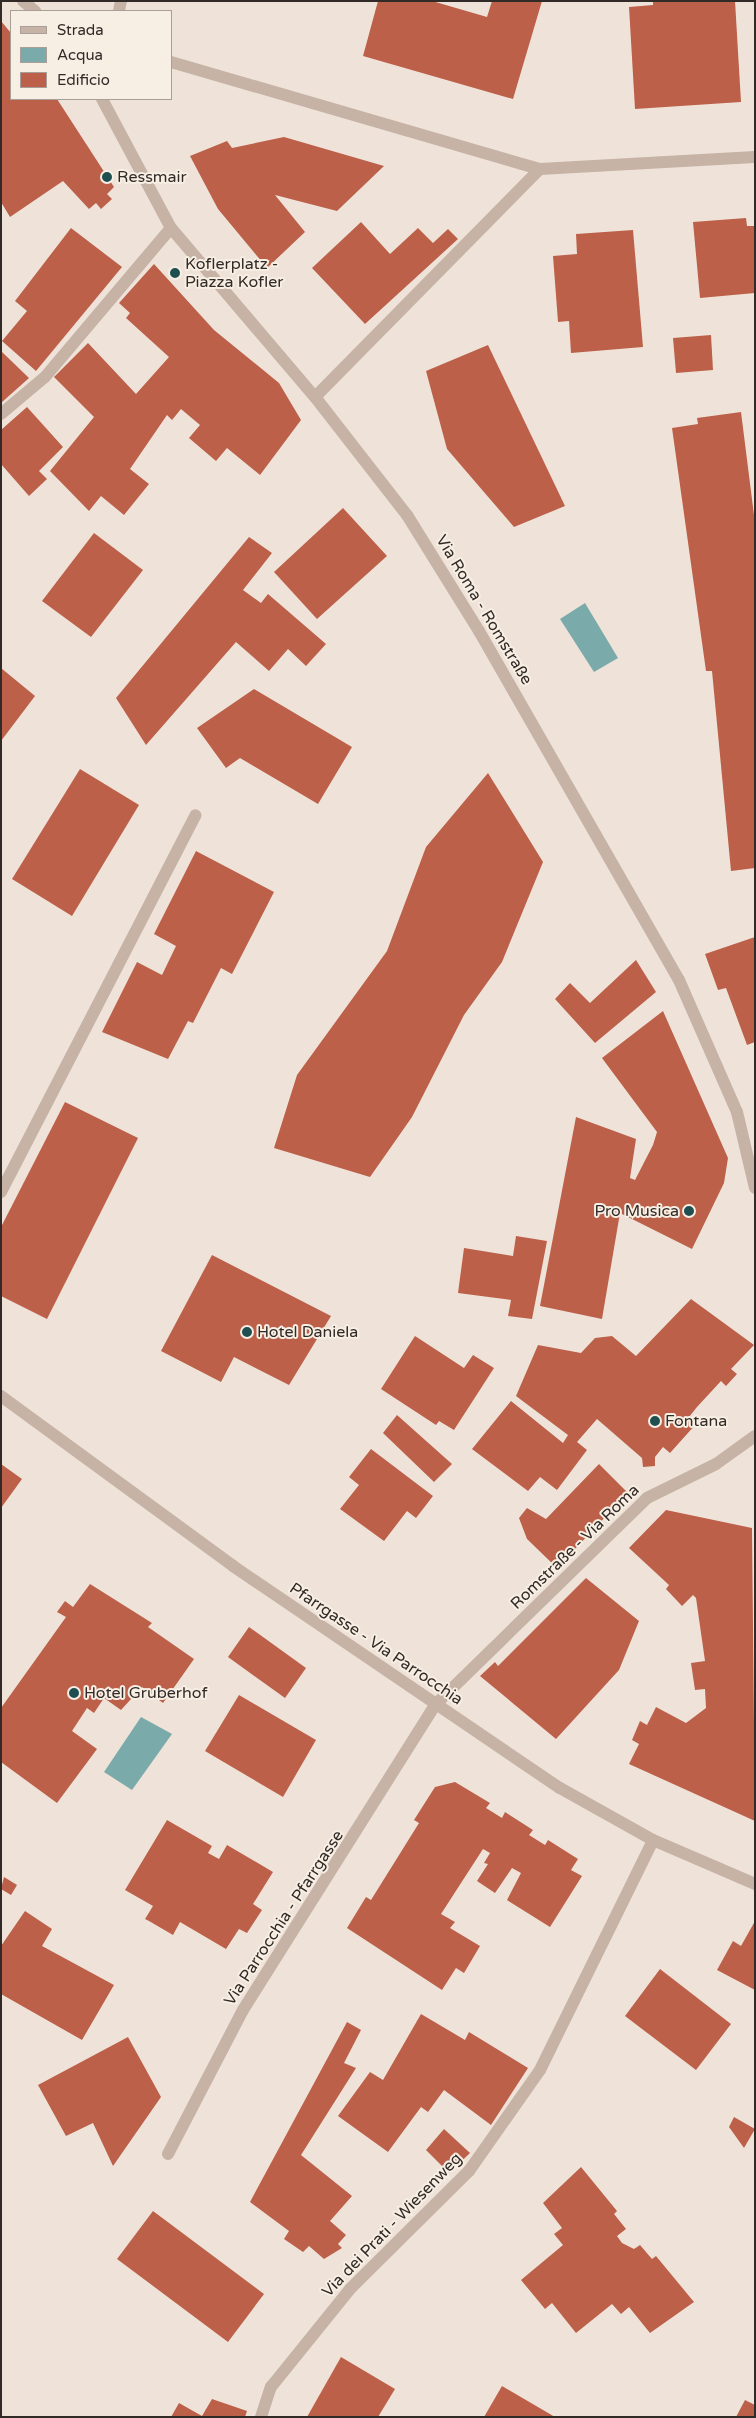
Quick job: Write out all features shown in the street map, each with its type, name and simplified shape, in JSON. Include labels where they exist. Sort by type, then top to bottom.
[{"type":"street","points":[[22,1],[34,10]]},
{"type":"street","points":[[172,62],[540,170],[755,157]]},
{"type":"street","name":"Via Roma - Romstraße","points":[[103,100],[171,228],[315,397],[407,515],[637,904],[679,980],[737,1112],[755,1188]]},
{"type":"street","points":[[315,397],[540,170]]},
{"type":"street","points":[[1,414],[45,377],[171,228]]},
{"type":"street","points":[[1,1192],[196,815]]},
{"type":"street","name":"Pfarrgasse - Via Parrocchia","points":[[1,1396],[233,1566],[560,1788],[654,1840],[755,1884]]},
{"type":"street","name":"Romstraße - Via Roma","points":[[436,1704],[647,1498],[716,1464],[755,1436]]},
{"type":"street","name":"Via Parrocchia - Pfarrgasse","points":[[168,2154],[243,2010],[436,1704]]},
{"type":"street","name":"Via dei Prati - Wiesenweg","points":[[261,2417],[271,2388],[350,2289],[469,2171],[540,2070],[654,1840]]},
{"type":"water","points":[[585,603],[618,658],[594,672],[560,619]]},
{"type":"water","points":[[141,1717],[172,1734],[132,1790],[104,1772]]},
{"type":"building","points":[[378,1],[432,1],[487,17],[492,1],[542,1],[513,99],[363,56]]},
{"type":"building","points":[[653,1],[735,1],[741,102],[635,109],[629,7],[653,5]]},
{"type":"building","points":[[1,21],[10,32],[10,100],[58,100],[114,187],[107,194],[112,199],[101,209],[96,203],[89,209],[63,181],[10,217],[1,202]]},
{"type":"building","points":[[284,137],[384,166],[337,211],[275,195],[305,232],[267,268],[218,209],[190,156],[227,141],[232,148]]},
{"type":"building","points":[[746,218],[747,226],[755,226],[755,293],[700,298],[693,222]]},
{"type":"building","points":[[361,222],[390,254],[418,228],[433,243],[448,229],[458,239],[365,324],[312,268]]},
{"type":"building","points":[[71,228],[122,267],[36,371],[2,341],[27,311],[15,301]]},
{"type":"building","points":[[633,230],[643,347],[571,353],[569,321],[558,322],[553,256],[577,254],[576,234]]},
{"type":"building","points":[[154,264],[214,330],[279,383],[301,420],[260,475],[227,448],[216,461],[189,438],[200,425],[181,409],[172,420],[167,415],[130,469],[149,484],[124,515],[101,496],[89,511],[50,471],[94,417],[54,377],[88,343],[136,394],[169,357],[126,318],[130,313],[119,303]]},
{"type":"building","points":[[711,335],[713,370],[676,373],[673,338]]},
{"type":"building","points":[[488,345],[565,506],[514,527],[447,449],[426,371]]},
{"type":"building","points":[[1,351],[29,378],[1,403]]},
{"type":"building","points":[[27,407],[63,447],[39,471],[47,479],[29,496],[1,464],[1,430]]},
{"type":"building","points":[[741,412],[755,523],[755,868],[731,871],[712,671],[706,671],[672,428],[698,424],[697,418]]},
{"type":"building","points":[[343,508],[387,556],[317,619],[274,572]]},
{"type":"building","points":[[94,533],[143,570],[91,637],[42,601]]},
{"type":"building","points":[[249,537],[272,553],[243,590],[261,603],[268,594],[326,644],[306,666],[288,649],[269,671],[236,642],[146,745],[116,698]]},
{"type":"building","points":[[1,668],[35,696],[1,741]]},
{"type":"building","points":[[254,689],[352,747],[318,804],[240,758],[226,768],[197,728]]},
{"type":"building","points":[[80,769],[139,805],[72,916],[12,879]]},
{"type":"building","points":[[488,773],[543,862],[502,962],[464,1015],[412,1117],[370,1177],[274,1148],[297,1075],[387,951],[426,847]]},
{"type":"building","points":[[196,851],[274,892],[232,974],[221,968],[193,1023],[188,1021],[168,1059],[102,1032],[137,962],[162,975],[176,946],[154,934]]},
{"type":"building","points":[[755,937],[755,1042],[747,1045],[726,988],[718,990],[705,954]]},
{"type":"building","points":[[636,960],[656,992],[595,1043],[555,999],[570,983],[590,1003]]},
{"type":"building","points":[[663,1011],[728,1158],[724,1183],[692,1249],[620,1213],[602,1319],[540,1306],[576,1117],[636,1139],[630,1178],[635,1180],[653,1145],[657,1132],[602,1058]]},
{"type":"building","points":[[65,1102],[138,1138],[47,1319],[1,1296],[1,1227]]},
{"type":"building","points":[[516,1236],[547,1241],[532,1319],[508,1316],[511,1300],[458,1293],[464,1248],[513,1256]]},
{"type":"building","name":"Hotel Daniela","points":[[212,1255],[331,1316],[289,1385],[234,1357],[221,1382],[161,1351]]},
{"type":"building","points":[[691,1299],[754,1345],[731,1369],[737,1374],[726,1386],[721,1381],[689,1417],[696,1424],[670,1453],[663,1447],[655,1457],[655,1466],[643,1467],[642,1458],[597,1419],[577,1442],[587,1450],[557,1490],[540,1477],[528,1491],[472,1449],[511,1401],[563,1443],[568,1435],[516,1396],[538,1345],[581,1353],[595,1338],[612,1336],[636,1356]]},
{"type":"building","points":[[415,1336],[464,1368],[473,1355],[494,1368],[454,1430],[439,1421],[436,1425],[381,1389]]},
{"type":"building","points":[[397,1415],[452,1464],[434,1482],[383,1433]]},
{"type":"building","points":[[371,1449],[433,1496],[416,1518],[407,1511],[384,1541],[340,1509],[359,1485],[349,1477]]},
{"type":"building","points":[[1,1464],[22,1479],[1,1508]]},
{"type":"building","points":[[599,1464],[628,1493],[557,1568],[527,1539],[519,1518],[527,1508],[546,1519]]},
{"type":"building","points":[[666,1510],[752,1528],[755,1821],[629,1764],[639,1744],[632,1740],[640,1721],[647,1725],[656,1707],[686,1723],[706,1708],[705,1689],[695,1690],[691,1663],[705,1661],[696,1598],[693,1595],[682,1606],[666,1589],[669,1585],[629,1548]]},
{"type":"building","points":[[586,1578],[639,1621],[619,1670],[556,1739],[480,1676],[495,1662],[498,1666]]},
{"type":"building","name":"Hotel Gruberhof","points":[[90,1584],[152,1623],[148,1627],[194,1659],[163,1703],[142,1687],[121,1710],[104,1698],[94,1713],[87,1708],[72,1731],[97,1749],[57,1803],[1,1762],[1,1708],[66,1617],[57,1612],[65,1601],[73,1607]]},
{"type":"building","points":[[249,1627],[306,1668],[285,1698],[228,1657]]},
{"type":"building","points":[[239,1695],[316,1740],[283,1797],[205,1751]]},
{"type":"building","points":[[455,1782],[490,1803],[486,1808],[502,1818],[505,1812],[533,1830],[529,1835],[545,1845],[548,1840],[578,1859],[571,1870],[582,1876],[550,1927],[507,1900],[521,1873],[512,1868],[495,1893],[477,1881],[488,1864],[484,1863],[490,1853],[483,1849],[441,1914],[455,1922],[450,1928],[480,1946],[464,1973],[456,1968],[442,1990],[347,1928],[366,1897],[371,1900],[419,1823],[414,1820],[435,1787]]},
{"type":"building","points":[[167,1820],[212,1846],[208,1853],[219,1859],[227,1845],[273,1872],[253,1904],[262,1910],[247,1933],[239,1929],[226,1949],[180,1922],[173,1935],[145,1919],[153,1906],[125,1890]]},
{"type":"building","points":[[4,1877],[17,1885],[11,1895],[1,1889]]},
{"type":"building","points":[[25,1911],[52,1929],[42,1946],[114,1985],[82,2040],[1,1994],[1,1946]]},
{"type":"building","points":[[755,1921],[755,1990],[717,1970],[733,1941],[741,1946]]},
{"type":"building","points":[[660,1969],[731,2024],[696,2070],[625,2016]]},
{"type":"building","points":[[421,2014],[465,2040],[469,2032],[528,2068],[491,2125],[444,2090],[428,2112],[421,2107],[388,2152],[338,2116],[370,2072],[383,2080]]},
{"type":"building","points":[[347,2022],[361,2030],[344,2063],[356,2068],[301,2155],[352,2196],[330,2221],[346,2235],[338,2244],[342,2248],[324,2259],[309,2246],[303,2252],[284,2239],[289,2231],[250,2202]]},
{"type":"building","points":[[128,2037],[161,2097],[113,2166],[93,2123],[66,2136],[38,2085]]},
{"type":"building","points":[[734,2117],[755,2129],[744,2148],[729,2127]]},
{"type":"building","points":[[444,2129],[470,2153],[449,2173],[426,2150]]},
{"type":"building","points":[[581,2167],[617,2211],[614,2214],[626,2229],[617,2236],[622,2243],[634,2249],[640,2245],[652,2259],[656,2256],[694,2302],[650,2333],[629,2307],[621,2314],[612,2304],[576,2333],[552,2303],[545,2309],[521,2280],[563,2245],[554,2234],[562,2228],[543,2203]]},
{"type":"building","points":[[153,2211],[264,2294],[228,2342],[117,2259]]},
{"type":"building","points":[[341,2357],[395,2389],[378,2417],[307,2417]]},
{"type":"building","points":[[502,2386],[555,2417],[484,2417]]},
{"type":"building","points":[[212,2399],[247,2411],[245,2417],[171,2417],[179,2403],[202,2416]]},
{"type":"building","points":[[745,2400],[755,2405],[755,2417],[736,2417]]},
{"type":"place","name":"Ressmair","points":[[107,177]]},
{"type":"place","name":"Koflerplatz - Piazza Kofler","points":[[175,273]]},
{"type":"place","name":"Pro Musica","points":[[689,1211]]},
{"type":"place","name":"Hotel Daniela","points":[[247,1332]]},
{"type":"place","name":"Fontana","points":[[655,1421]]},
{"type":"place","name":"Hotel Gruberhof","points":[[74,1693]]}]
